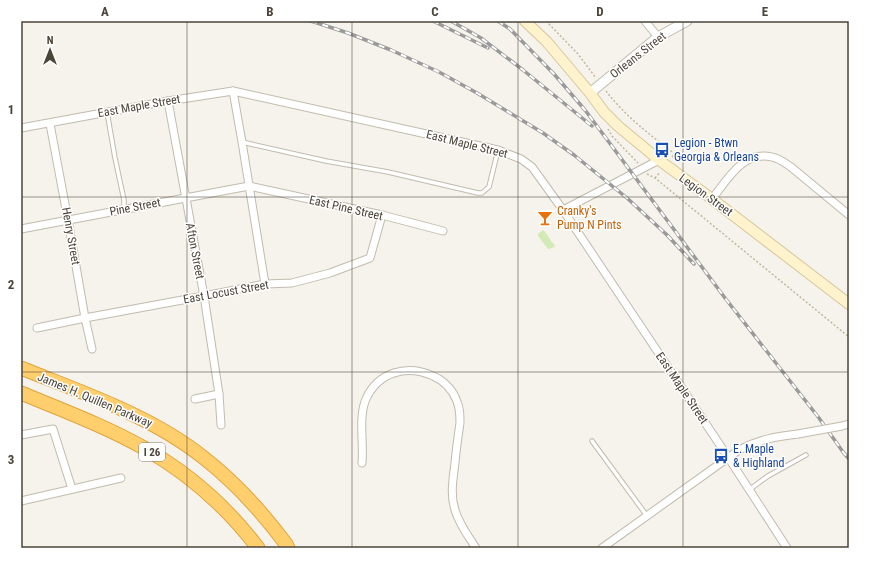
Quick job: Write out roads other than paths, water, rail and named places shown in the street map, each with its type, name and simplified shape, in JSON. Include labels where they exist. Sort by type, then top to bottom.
[{"type":"highway","name":"James H. Quillen Parkway","points":[[21,368],[118,408],[178,439],[204,457],[243,492],[288,547]]},
{"type":"highway","name":"James H. Quillen Parkway","points":[[21,393],[112,431],[168,462],[194,481],[220,505],[258,548]]},
{"type":"main road","name":"Legion Street","points":[[525,21],[547,42],[604,112],[618,126],[662,163],[712,199],[849,304]]},
{"type":"street","points":[[645,21],[658,37]]},
{"type":"street","name":"Orleans Street","points":[[590,93],[658,37],[687,21]]},
{"type":"street","points":[[233,91],[265,284]]},
{"type":"street","name":"East Maple Street","points":[[21,128],[50,124],[168,101],[233,91],[498,150],[521,158],[532,168],[563,210],[787,548]]},
{"type":"street","name":"Afton Street","points":[[168,101],[204,296],[219,394],[221,425]]},
{"type":"street","name":"Henry Street","points":[[50,124],[92,349]]},
{"type":"street","points":[[712,199],[742,163],[750,158],[760,156],[772,157],[791,168],[849,215]]},
{"type":"street","points":[[563,210],[662,163]]},
{"type":"street","name":"Pine Street","points":[[21,229],[249,186]]},
{"type":"street","name":"East Pine Street","points":[[249,186],[382,215],[443,231]]},
{"type":"street","name":"East Locust Street","points":[[37,328],[265,284],[292,283],[330,273],[370,258],[382,215]]},
{"type":"street","points":[[362,463],[363,409],[365,400],[377,383],[393,373],[403,370],[414,370],[426,373],[443,382],[456,398],[460,415],[452,480],[453,503],[463,530],[476,548]]},
{"type":"street","points":[[194,399],[219,394]]},
{"type":"street","points":[[602,548],[747,446],[772,437],[798,434],[849,424]]},
{"type":"street","points":[[21,435],[53,429],[72,489]]},
{"type":"street","points":[[21,501],[121,478]]},
{"type":"lane","points":[[107,112],[124,200],[124,209]]},
{"type":"lane","points":[[242,142],[478,193],[482,193],[489,187],[498,150]]},
{"type":"lane","points":[[592,441],[647,516]]},
{"type":"lane","points":[[750,490],[768,476],[806,455]]},
{"type":"railway","points":[[311,21],[348,33],[391,50],[439,72],[543,133],[574,155],[627,198],[667,235],[694,264]]},
{"type":"railway","points":[[433,21],[488,48]]},
{"type":"railway","points":[[451,21],[481,38],[592,126]]},
{"type":"railway","points":[[498,21],[510,29],[554,74],[585,110],[725,298],[819,418],[849,459]]},
{"type":"place","name":"Legion - Btwn Georgia & Orleans","points":[[662,150]]},
{"type":"place","name":"Cranky's Pump N Pints","points":[[545,218]]},
{"type":"place","name":"E. Maple & Highland","points":[[721,456]]}]
